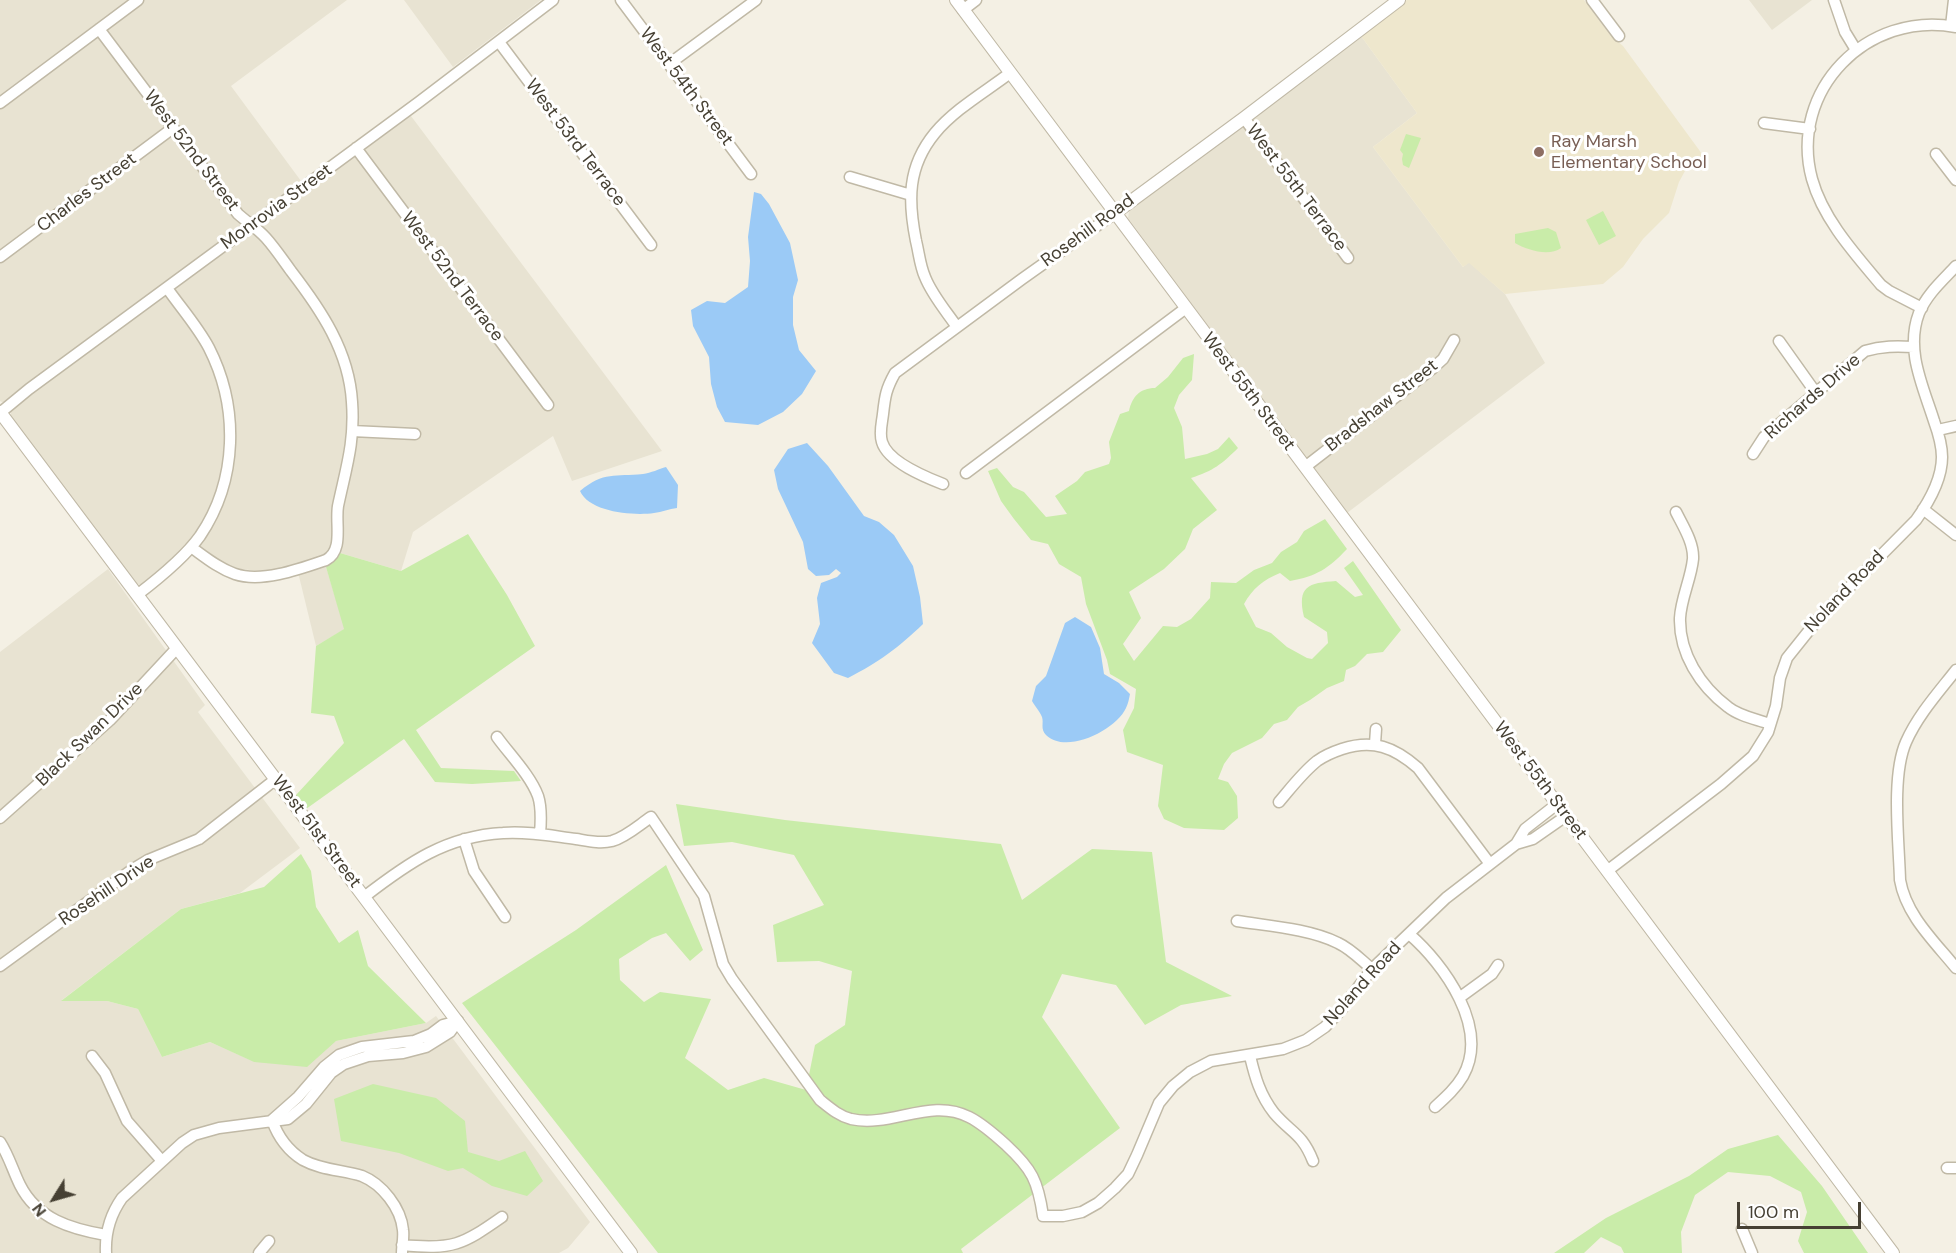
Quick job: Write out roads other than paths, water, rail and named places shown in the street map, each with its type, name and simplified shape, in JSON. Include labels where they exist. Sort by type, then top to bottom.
[{"type":"street","points":[[0,103],[138,0]]},
{"type":"street","name":"Monrovia Street","points":[[0,413],[29,389],[553,0]]},
{"type":"street","name":"West 54th Street","points":[[621,0],[751,174]]},
{"type":"street","points":[[669,64],[756,0]]},
{"type":"street","points":[[960,5],[976,0]]},
{"type":"street","name":"Rosehill Road","points":[[943,484],[901,464],[887,453],[883,445],[881,436],[886,389],[895,373],[1244,118],[1399,0]]},
{"type":"street","points":[[1592,0],[1619,36]]},
{"type":"street","points":[[1834,0],[1845,32],[1856,50]]},
{"type":"street","points":[[1922,308],[1881,285],[1829,217],[1812,179],[1808,153],[1810,129],[1814,108],[1822,90],[1842,62],[1874,38],[1891,31],[1937,23],[1953,26],[1954,0]]},
{"type":"street","name":"West 55th Street","points":[[960,5],[1893,1253]]},
{"type":"street","name":"West 52nd Street","points":[[99,29],[238,214],[266,238],[317,305],[334,335],[350,384],[351,451],[337,516],[337,547],[333,555],[326,560],[272,576],[242,576],[220,568],[191,547]]},
{"type":"street","name":"West 53rd Terrace","points":[[499,42],[651,245]]},
{"type":"street","points":[[957,327],[935,296],[922,268],[911,208],[912,182],[918,161],[936,132],[950,117],[1010,73]]},
{"type":"street","name":"West 55th Terrace","points":[[1244,118],[1348,258]]},
{"type":"street","points":[[1764,123],[1810,129]]},
{"type":"street","name":"Charles Street","points":[[0,257],[173,128]]},
{"type":"street","name":"West 52nd Terrace","points":[[356,148],[548,405]]},
{"type":"street","points":[[1936,154],[1956,180]]},
{"type":"street","points":[[850,177],[911,195]]},
{"type":"street","name":"Noland Road","points":[[1607,871],[1719,786],[1753,756],[1768,732],[1776,706],[1780,678],[1787,658],[1819,618],[1916,520],[1923,509],[1941,469],[1942,445],[1914,357],[1916,324],[1931,293],[1956,266]]},
{"type":"street","points":[[137,595],[191,547],[211,516],[220,495],[230,450],[231,426],[228,403],[218,367],[199,333],[167,288]]},
{"type":"street","points":[[966,473],[1186,308]]},
{"type":"street","name":"Bradshaw Street","points":[[1305,467],[1433,368],[1443,359],[1454,340]]},
{"type":"street","points":[[1779,341],[1816,393]]},
{"type":"street","name":"Richards Drive","points":[[1753,454],[1764,437],[1865,351],[1893,345],[1914,347]]},
{"type":"street","name":"West 51st Street","points":[[0,413],[631,1253]]},
{"type":"street","points":[[1938,430],[1956,426]]},
{"type":"street","points":[[352,431],[416,434]]},
{"type":"street","points":[[1923,509],[1956,535]]},
{"type":"street","points":[[1676,512],[1687,534],[1693,558],[1680,617],[1682,646],[1694,670],[1710,691],[1729,708],[1770,724]]},
{"type":"street","name":"Black Swan Drive","points":[[0,818],[110,720],[177,648]]},
{"type":"street","points":[[1956,671],[1925,709],[1905,744],[1897,778],[1900,880],[1903,896],[1912,914],[1956,968]]},
{"type":"street","points":[[1375,744],[1376,729]]},
{"type":"street","points":[[364,897],[420,857],[442,846],[464,839],[505,832],[540,834],[538,796],[497,737]]},
{"type":"street","points":[[1279,802],[1318,760],[1348,747],[1375,744],[1401,755],[1418,768],[1490,864]]},
{"type":"street","name":"Rosehill Drive","points":[[0,966],[133,869],[148,860],[199,839],[276,779]]},
{"type":"street","name":"Noland Road","points":[[540,834],[604,842],[622,837],[651,817],[704,896],[723,964],[732,980],[820,1100],[838,1114],[852,1119],[879,1119],[937,1110],[968,1116],[999,1139],[1028,1167],[1036,1183],[1042,1216],[1063,1216],[1082,1212],[1098,1203],[1128,1174],[1159,1103],[1173,1086],[1190,1072],[1211,1061],[1283,1049],[1306,1040],[1325,1027],[1372,969],[1408,934],[1446,898],[1516,844],[1526,829],[1557,804]]},
{"type":"street","name":"Noland Road","points":[[1516,844],[1533,839],[1566,816]]},
{"type":"street","points":[[464,839],[474,871],[504,917]]},
{"type":"street","points":[[1237,921],[1318,935],[1339,943],[1372,969]]},
{"type":"street","points":[[1408,934],[1440,967],[1459,998],[1471,1034],[1470,1053],[1464,1075],[1435,1107]]},
{"type":"street","points":[[1459,998],[1492,974],[1498,965]]},
{"type":"street","points":[[106,1253],[106,1235],[111,1217],[122,1198],[182,1143],[205,1131],[288,1119],[306,1104],[315,1084],[363,1052],[403,1053],[426,1047],[450,1032],[458,1021]]},
{"type":"street","points":[[92,1056],[105,1073],[127,1120],[162,1161]]},
{"type":"street","points":[[1250,1056],[1256,1083],[1264,1099],[1306,1145],[1313,1161]]},
{"type":"street","points":[[272,1120],[280,1139],[288,1149],[304,1160],[361,1176],[382,1190],[399,1214],[403,1227],[402,1249],[455,1245],[470,1239],[502,1217]]},
{"type":"street","points":[[0,1142],[21,1188],[36,1207],[61,1224],[106,1235]]},
{"type":"street","points":[[1742,1229],[1752,1253]]},
{"type":"street","points":[[259,1253],[268,1241]]},
{"type":"water","points":[[754,192],[761,194],[769,204],[790,243],[798,280],[793,297],[793,325],[799,350],[816,371],[802,394],[783,412],[758,425],[725,422],[717,407],[711,384],[709,357],[693,326],[691,310],[707,301],[725,303],[748,287],[750,261],[748,237]]},
{"type":"water","points":[[807,443],[828,466],[864,516],[879,522],[894,535],[913,566],[920,597],[923,624],[888,654],[848,678],[834,673],[812,643],[820,624],[817,598],[821,583],[841,573],[836,569],[829,575],[816,576],[808,569],[803,542],[778,489],[774,470],[788,449]]},
{"type":"water","points":[[666,467],[678,485],[677,508],[645,514],[612,511],[592,504],[580,491],[603,478],[646,473]]},
{"type":"water","points":[[1075,617],[1091,627],[1100,648],[1104,674],[1119,683],[1130,694],[1126,708],[1112,724],[1090,737],[1066,742],[1046,735],[1043,730],[1042,717],[1032,701],[1036,686],[1046,676],[1065,623]]},
{"type":"place","name":"Ray Marsh Elementary School","points":[[1539,152]]}]
